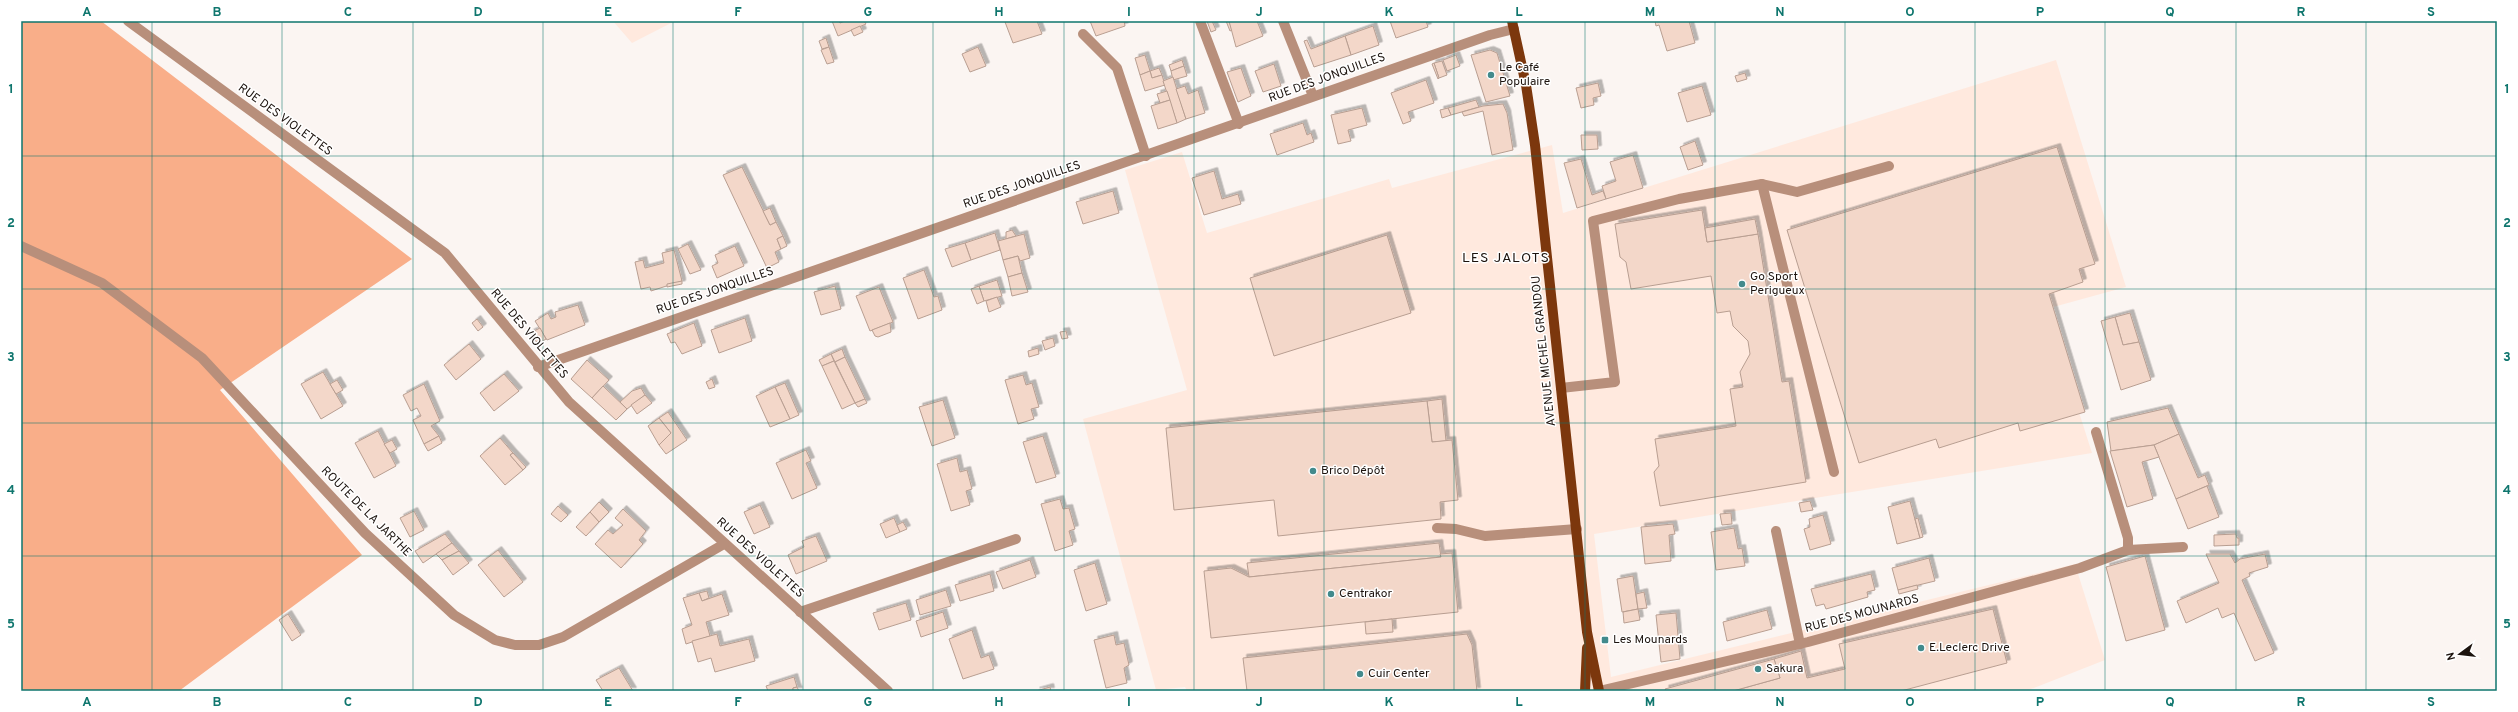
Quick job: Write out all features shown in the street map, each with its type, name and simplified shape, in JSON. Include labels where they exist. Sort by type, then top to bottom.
[{"type":"main road","name":"AVENUE MICHEL GRANDOU","points":[[1513,25],[1526,84],[1535,145],[1588,632],[1599,691]]},
{"type":"main road","name":"AVENUE MICHEL GRANDOU","points":[[1585,691],[1588,632]]},
{"type":"street","name":"RUE DES VIOLETTES","points":[[128,21],[445,253],[538,367],[569,402],[888,691]]},
{"type":"street","points":[[1200,21],[1239,124]]},
{"type":"street","points":[[1283,21],[1313,96]]},
{"type":"street","name":"RUE DES JONQUILLES","points":[[538,367],[1239,124],[1313,96],[1490,35],[1513,25]]},
{"type":"street","points":[[1083,34],[1117,68],[1146,156]]},
{"type":"street","points":[[1561,388],[1615,382],[1593,221],[1679,199],[1762,184],[1797,192],[1889,166]]},
{"type":"street","points":[[1762,184],[1834,472]]},
{"type":"street","name":"ROUTE DE LA JARTHE","points":[[21,246],[102,283],[202,358],[365,533],[454,615],[495,640],[515,645],[539,645],[563,637],[724,544]]},
{"type":"street","points":[[2096,432],[2128,538],[2128,550]]},
{"type":"street","points":[[1437,528],[1456,529],[1485,536],[1577,529]]},
{"type":"street","points":[[1776,531],[1800,644]]},
{"type":"street","points":[[800,612],[1016,539]]},
{"type":"street","name":"RUE DES MOUNARDS","points":[[1599,691],[1800,644],[2080,568],[2128,550],[2182,547]]},
{"type":"shaded area","points":[[21,21],[101,21],[412,259],[220,390],[362,555],[179,691],[21,691]]},
{"type":"shaded area","points":[[613,21],[675,21],[632,43]]},
{"type":"shaded area","points":[[2056,60],[2126,287],[2046,309],[2092,453],[1594,534],[1611,677],[2075,564],[2105,660],[2026,691],[1187,691],[1185,687],[1156,690],[1083,419],[1187,390],[1125,170],[1182,152],[1207,233],[1389,179],[1392,188],[1552,145],[1563,213]]},
{"type":"building","points":[[832,21],[839,21],[840,23],[845,21],[864,21],[866,24],[838,36]]},
{"type":"building","points":[[1037,21],[1042,34],[1013,43],[1005,22]]},
{"type":"building","points":[[1090,21],[1124,21],[1125,26],[1096,36]]},
{"type":"building","points":[[1207,21],[1212,21],[1216,30],[1211,32]]},
{"type":"building","points":[[1226,21],[1229,21],[1232,30],[1230,31]]},
{"type":"building","points":[[1229,21],[1257,21],[1263,36],[1236,47]]},
{"type":"building","points":[[1390,21],[1426,21],[1428,27],[1396,38]]},
{"type":"building","points":[[1655,21],[1689,21],[1695,43],[1667,51],[1659,25],[1656,26]]},
{"type":"building","points":[[860,26],[863,32],[854,36],[851,30]]},
{"type":"building","points":[[1373,26],[1379,45],[1351,55],[1345,36]]},
{"type":"building","points":[[1345,36],[1351,55],[1314,67],[1304,41],[1307,40],[1311,49]]},
{"type":"building","points":[[826,38],[829,47],[822,49],[819,41]]},
{"type":"building","points":[[829,47],[834,62],[827,64],[821,50]]},
{"type":"building","points":[[978,47],[986,66],[970,72],[962,54]]},
{"type":"building","name":"Le Café Populaire","points":[[1490,50],[1497,53],[1510,96],[1486,102],[1471,55]]},
{"type":"building","points":[[1145,55],[1150,71],[1140,75],[1135,58]]},
{"type":"building","points":[[1456,55],[1460,66],[1447,71],[1443,60]]},
{"type":"building","points":[[1182,60],[1184,66],[1171,71],[1169,65]]},
{"type":"building","points":[[1442,61],[1447,75],[1439,78],[1434,63]]},
{"type":"building","points":[[1434,63],[1439,78],[1438,79],[1432,64]]},
{"type":"building","points":[[1274,64],[1281,86],[1263,92],[1255,71]]},
{"type":"building","points":[[1184,66],[1187,76],[1173,80],[1171,71]]},
{"type":"building","points":[[1159,68],[1162,75],[1152,78],[1150,71]]},
{"type":"building","points":[[1241,68],[1251,96],[1238,102],[1227,72]]},
{"type":"building","points":[[1150,71],[1152,78],[1162,75],[1165,85],[1145,91],[1140,75]]},
{"type":"building","points":[[1745,73],[1747,79],[1737,82],[1735,76]]},
{"type":"building","points":[[1173,77],[1186,119],[1177,123],[1163,81]]},
{"type":"building","points":[[1426,80],[1434,103],[1408,112],[1411,121],[1403,124],[1391,93]]},
{"type":"building","points":[[1598,83],[1601,96],[1593,98],[1594,105],[1581,108],[1576,88]]},
{"type":"building","points":[[1185,86],[1188,94],[1198,90],[1205,113],[1186,119],[1176,89]]},
{"type":"building","points":[[1702,86],[1711,115],[1687,122],[1678,93]]},
{"type":"building","points":[[1167,91],[1170,100],[1160,103],[1157,94]]},
{"type":"building","points":[[1170,100],[1177,123],[1158,129],[1151,106]]},
{"type":"building","points":[[1476,100],[1479,107],[1451,115],[1448,108]]},
{"type":"building","points":[[1503,104],[1507,113],[1513,150],[1492,155],[1483,111],[1464,116],[1462,112],[1483,106]]},
{"type":"building","points":[[1362,108],[1367,125],[1348,130],[1351,141],[1338,144],[1331,115]]},
{"type":"building","points":[[1448,108],[1451,115],[1442,118],[1440,110]]},
{"type":"building","points":[[1303,123],[1307,135],[1311,133],[1314,142],[1277,155],[1270,134]]},
{"type":"building","points":[[1581,135],[1597,135],[1598,149],[1582,150]]},
{"type":"building","points":[[1695,141],[1703,165],[1688,170],[1680,147]]},
{"type":"building","points":[[2057,147],[2095,264],[2079,269],[2083,282],[2049,294],[2085,412],[2020,431],[2018,423],[1939,448],[1936,439],[1859,463],[1787,230]]},
{"type":"building","points":[[1633,155],[1643,188],[1606,199],[1602,186],[1616,181],[1610,162]]},
{"type":"building","points":[[1581,159],[1592,195],[1603,191],[1606,199],[1577,208],[1564,163]]},
{"type":"building","points":[[742,167],[770,225],[776,222],[783,236],[777,239],[781,249],[775,252],[779,262],[767,268],[723,175]]},
{"type":"building","points":[[1214,171],[1222,199],[1238,194],[1241,204],[1204,215],[1192,178]]},
{"type":"building","points":[[1113,191],[1119,213],[1083,224],[1076,202]]},
{"type":"building","points":[[770,208],[776,222],[770,225],[763,211]]},
{"type":"building","points":[[1702,210],[1707,242],[1758,234],[1782,382],[1789,381],[1806,482],[1660,506],[1654,472],[1659,466],[1655,439],[1736,426],[1730,389],[1743,387],[1740,372],[1750,354],[1748,341],[1733,326],[1730,311],[1717,313],[1711,276],[1631,289],[1626,262],[1620,257],[1615,224]]},
{"type":"building","points":[[1755,219],[1758,234],[1707,242],[1705,228]]},
{"type":"building","points":[[1012,230],[1016,236],[1006,239],[1006,232]]},
{"type":"building","points":[[995,233],[1000,250],[971,260],[965,243]]},
{"type":"building","points":[[1024,234],[1030,258],[1020,261],[1018,256],[1003,260],[998,241]]},
{"type":"building","points":[[1387,235],[1411,313],[1274,356],[1250,278]]},
{"type":"building","points":[[783,236],[787,246],[781,249],[777,239]]},
{"type":"building","points":[[965,243],[971,260],[952,267],[945,249]]},
{"type":"building","points":[[688,244],[701,270],[690,274],[678,249]]},
{"type":"building","points":[[735,246],[744,266],[717,278],[712,266],[718,263],[715,255]]},
{"type":"building","points":[[674,250],[682,281],[651,291],[650,287],[641,289],[635,262],[643,260],[645,268],[664,263],[662,253]]},
{"type":"building","points":[[1018,256],[1022,273],[1008,277],[1003,260]]},
{"type":"building","points":[[924,270],[934,297],[938,296],[942,310],[918,319],[903,278]]},
{"type":"building","points":[[1022,273],[1028,292],[1012,296],[1008,277]]},
{"type":"building","points":[[997,280],[1002,296],[984,301],[979,286]]},
{"type":"building","points":[[682,281],[682,284],[667,287],[667,284]]},
{"type":"building","points":[[835,286],[841,309],[821,315],[814,292]]},
{"type":"building","points":[[979,286],[984,301],[977,304],[971,289]]},
{"type":"building","points":[[879,287],[893,322],[870,331],[856,296]]},
{"type":"building","points":[[997,297],[1001,307],[989,312],[986,301]]},
{"type":"building","points":[[578,305],[585,325],[547,340],[535,321],[548,313],[551,319],[556,317],[555,312]]},
{"type":"building","points":[[2130,313],[2139,342],[2123,345],[2115,317]]},
{"type":"building","points":[[2115,317],[2123,345],[2139,342],[2151,380],[2121,390],[2101,321]]},
{"type":"building","points":[[745,318],[752,341],[719,353],[711,330]]},
{"type":"building","points":[[477,319],[483,327],[478,331],[472,323]]},
{"type":"building","points":[[694,323],[702,346],[682,354],[675,342],[671,343],[667,334]]},
{"type":"building","points":[[890,323],[891,332],[878,337],[875,336],[872,330]]},
{"type":"building","points":[[540,328],[546,339],[538,344],[530,333]]},
{"type":"building","points":[[1066,331],[1068,338],[1062,339],[1060,332]]},
{"type":"building","points":[[1053,338],[1055,346],[1045,350],[1042,341]]},
{"type":"building","points":[[469,344],[481,359],[456,380],[444,365]]},
{"type":"building","points":[[1038,348],[1039,354],[1029,357],[1028,351]]},
{"type":"building","points":[[842,349],[845,357],[835,362],[831,354]]},
{"type":"building","points":[[831,354],[834,361],[822,366],[819,360]]},
{"type":"building","points":[[845,357],[865,399],[855,403],[835,362]]},
{"type":"building","points":[[587,360],[609,380],[592,398],[571,379]]},
{"type":"building","points":[[834,361],[855,403],[842,409],[822,366]]},
{"type":"building","points":[[323,372],[343,406],[321,419],[301,384]]},
{"type":"building","points":[[504,374],[519,391],[494,411],[480,393]]},
{"type":"building","points":[[1023,375],[1026,385],[1032,383],[1039,407],[1031,409],[1034,419],[1018,424],[1005,380]]},
{"type":"building","points":[[712,379],[715,387],[709,389],[706,382]]},
{"type":"building","points":[[337,380],[343,390],[336,394],[330,384]]},
{"type":"building","points":[[785,383],[799,415],[790,419],[775,387]]},
{"type":"building","points":[[424,384],[440,421],[431,426],[439,436],[424,444],[413,420],[421,416],[417,408],[411,411],[403,395]]},
{"type":"building","points":[[603,386],[627,409],[616,420],[592,398]]},
{"type":"building","points":[[775,387],[790,419],[770,427],[756,396]]},
{"type":"building","points":[[641,388],[645,395],[627,409],[620,402],[632,391]]},
{"type":"building","points":[[645,395],[652,403],[637,414],[631,405]]},
{"type":"building","points":[[865,399],[867,403],[858,407],[855,403]]},
{"type":"building","points":[[1442,399],[1446,441],[1432,442],[1427,401]]},
{"type":"building","points":[[943,400],[955,438],[932,446],[919,407]]},
{"type":"building","name":"Brico Dépôt","points":[[1427,401],[1432,442],[1452,440],[1458,500],[1440,502],[1441,519],[1278,536],[1274,500],[1174,510],[1166,428]]},
{"type":"building","points":[[2168,408],[2179,434],[2154,445],[2111,451],[2107,422]]},
{"type":"building","points":[[668,412],[687,440],[666,454],[659,445],[671,433],[659,418]]},
{"type":"building","points":[[659,418],[671,433],[659,445],[648,426]]},
{"type":"building","points":[[378,431],[396,466],[374,478],[355,443]]},
{"type":"building","points":[[2179,434],[2198,478],[2205,475],[2209,485],[2176,499],[2154,445]]},
{"type":"building","points":[[439,436],[442,443],[428,451],[424,444]]},
{"type":"building","points":[[1043,436],[1056,477],[1036,483],[1023,442]]},
{"type":"building","points":[[500,438],[513,453],[510,455],[523,470],[505,485],[480,456]]},
{"type":"building","points":[[392,440],[397,449],[390,453],[384,444]]},
{"type":"building","points":[[2154,445],[2159,457],[2142,462],[2153,499],[2127,507],[2110,451]]},
{"type":"building","points":[[806,450],[811,461],[806,463],[817,488],[792,499],[776,463]]},
{"type":"building","points":[[513,453],[526,467],[523,470],[510,455]]},
{"type":"building","points":[[957,458],[960,472],[967,470],[972,489],[966,491],[970,505],[951,511],[937,464]]},
{"type":"building","points":[[2207,486],[2219,517],[2188,529],[2176,499]]},
{"type":"building","points":[[1060,499],[1063,509],[1069,508],[1075,529],[1069,531],[1073,545],[1055,551],[1041,504]]},
{"type":"building","points":[[1810,501],[1813,510],[1801,512],[1799,503]]},
{"type":"building","points":[[1910,501],[1920,538],[1897,544],[1888,507]]},
{"type":"building","points":[[599,502],[609,512],[599,522],[590,512]]},
{"type":"building","points":[[760,505],[770,527],[754,534],[744,512]]},
{"type":"building","points":[[558,506],[568,515],[561,522],[551,514]]},
{"type":"building","points":[[623,509],[646,531],[639,540],[643,544],[621,568],[595,544],[608,530],[613,534],[623,525],[615,518]]},
{"type":"building","points":[[414,511],[424,530],[410,537],[400,518]]},
{"type":"building","points":[[590,512],[599,522],[586,536],[576,527]]},
{"type":"building","points":[[1731,513],[1732,524],[1722,525],[1720,514]]},
{"type":"building","points":[[1823,515],[1831,544],[1810,550],[1804,529],[1810,527],[1809,519]]},
{"type":"building","points":[[894,518],[900,532],[886,538],[880,524]]},
{"type":"building","points":[[1918,518],[1923,537],[1920,538],[1915,519]]},
{"type":"building","points":[[903,522],[907,529],[900,532],[897,525]]},
{"type":"building","points":[[1673,524],[1675,534],[1669,535],[1671,561],[1645,564],[1641,527]]},
{"type":"building","points":[[1734,528],[1738,549],[1742,548],[1745,566],[1716,570],[1711,532]]},
{"type":"building","points":[[445,534],[452,543],[423,563],[415,551]]},
{"type":"building","points":[[2236,534],[2237,538],[2239,538],[2239,545],[2214,546],[2214,535]]},
{"type":"building","points":[[816,536],[827,561],[796,574],[788,555],[804,547],[802,541]]},
{"type":"building","points":[[452,543],[459,551],[442,560],[436,554]]},
{"type":"building","points":[[1439,543],[1441,557],[1249,577],[1247,563]]},
{"type":"building","points":[[498,550],[523,582],[504,597],[478,565]]},
{"type":"building","points":[[459,551],[469,563],[453,575],[442,560]]},
{"type":"building","name":"Centrakor","points":[[1452,553],[1458,612],[1211,638],[1204,571],[1231,568],[1249,577],[1441,557],[1440,554]]},
{"type":"building","points":[[2206,554],[2230,554],[2235,563],[2240,559],[2265,554],[2268,567],[2249,573],[2250,576],[2242,580],[2274,653],[2255,661],[2234,613],[2222,618],[2218,608],[2186,623],[2177,601],[2219,583]]},
{"type":"building","points":[[2145,556],[2165,630],[2126,641],[2106,567]]},
{"type":"building","points":[[1929,558],[1935,581],[1898,590],[1892,568]]},
{"type":"building","points":[[1030,560],[1036,577],[1003,589],[996,572]]},
{"type":"building","points":[[1095,563],[1107,604],[1086,611],[1074,570]]},
{"type":"building","points":[[990,574],[994,591],[960,601],[955,585]]},
{"type":"building","points":[[1871,574],[1875,590],[1867,592],[1868,597],[1826,609],[1824,604],[1816,606],[1811,589]]},
{"type":"building","points":[[1633,576],[1638,609],[1622,612],[1617,579]]},
{"type":"building","points":[[1917,585],[1918,589],[1899,594],[1898,590]]},
{"type":"building","points":[[946,590],[951,606],[920,615],[916,600]]},
{"type":"building","points":[[707,591],[709,598],[702,601],[699,593]]},
{"type":"building","points":[[1644,592],[1647,608],[1638,609],[1636,594]]},
{"type":"building","points":[[699,593],[702,601],[722,594],[729,615],[706,622],[710,636],[686,644],[682,629],[692,625],[683,598]]},
{"type":"building","points":[[906,603],[911,620],[879,630],[873,613]]},
{"type":"building","points":[[1638,609],[1640,620],[1624,623],[1623,612]]},
{"type":"building","name":"E.Leclerc Drive","points":[[1993,609],[2007,663],[1901,691],[1733,691],[1780,678],[1774,659],[1801,651],[1807,678],[1845,669],[1839,644]]},
{"type":"building","points":[[1767,610],[1772,629],[1727,641],[1723,622]]},
{"type":"building","points":[[943,612],[948,628],[921,637],[916,621]]},
{"type":"building","points":[[1676,613],[1680,659],[1661,662],[1656,615]]},
{"type":"building","points":[[288,614],[301,635],[292,641],[279,620]]},
{"type":"building","points":[[1392,619],[1393,632],[1366,634],[1365,622]]},
{"type":"building","points":[[972,630],[981,658],[989,655],[994,669],[963,679],[949,639]]},
{"type":"building","points":[[717,634],[720,646],[749,639],[755,661],[715,672],[711,658],[698,662],[692,641]]},
{"type":"building","name":"Cuir Center","points":[[1467,634],[1472,645],[1477,691],[1247,691],[1243,658]]},
{"type":"building","points":[[1114,635],[1116,645],[1124,643],[1129,665],[1124,668],[1127,683],[1106,688],[1094,640]]},
{"type":"building","name":"Sakura","points":[[1774,659],[1780,678],[1733,691],[1666,691],[1665,689]]},
{"type":"building","points":[[619,668],[633,691],[603,691],[596,680]]},
{"type":"building","points":[[794,677],[797,687],[793,688],[793,691],[768,691],[766,686]]},
{"type":"building","points":[[797,687],[799,691],[793,691],[793,688]]},
{"type":"building","points":[[1050,687],[1051,691],[1036,691]]},
{"type":"place","name":"Le Café Populaire","points":[[1491,75]]},
{"type":"place","name":"Go Sport Perigueux","points":[[1742,284]]},
{"type":"place","name":"Brico Dépôt","points":[[1313,471]]},
{"type":"place","name":"Centrakor","points":[[1331,594]]},
{"type":"place","name":"Les Mounards","points":[[1605,640]]},
{"type":"place","name":"E.Leclerc Drive","points":[[1921,648]]},
{"type":"place","name":"Sakura","points":[[1758,669]]},
{"type":"place","name":"Cuir Center","points":[[1360,674]]},
{"type":"district","name":"LES JALOTS","points":[[1506,258]]}]
